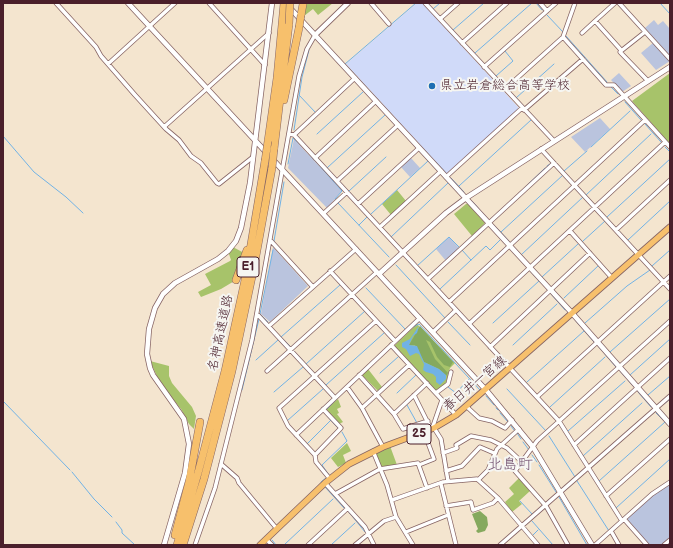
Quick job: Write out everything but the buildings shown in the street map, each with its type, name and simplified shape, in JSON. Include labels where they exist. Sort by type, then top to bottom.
[{"type":"highway","name":"名神高速道路","points":[[183,545],[204,479],[223,406],[257,218],[277,78],[282,18],[285,3]]},
{"type":"highway","name":"名神高速道路","points":[[176,545],[228,373],[253,272],[272,168],[289,24],[290,3]]},
{"type":"highway","points":[[279,111],[284,100],[303,4]]},
{"type":"highway","points":[[236,280],[246,254],[251,230],[257,218]]},
{"type":"highway","points":[[172,545],[184,501],[200,422]]},
{"type":"main road","name":"春日井一宮線","points":[[260,545],[325,483],[349,464],[373,451],[433,429],[456,415],[670,227]]},
{"type":"street","points":[[56,3],[96,47],[108,64],[164,127],[179,140],[191,156],[201,163],[217,183],[219,184],[253,157]]},
{"type":"street","points":[[128,3],[324,213],[512,420],[533,447],[562,492],[592,545]]},
{"type":"street","points":[[108,64],[175,3]]},
{"type":"street","points":[[209,3],[266,66]]},
{"type":"street","points":[[164,545],[185,473],[189,444],[184,418],[153,375],[150,368],[147,354],[149,328],[155,308],[163,294],[175,283],[218,259],[236,241],[243,216],[256,140],[266,66],[272,3]]},
{"type":"street","points":[[285,3],[551,290],[670,424]]},
{"type":"street","points":[[195,545],[221,464],[252,340],[303,60],[315,34],[348,3]]},
{"type":"street","points":[[371,3],[389,24]]},
{"type":"street","points":[[424,3],[554,141]]},
{"type":"street","points":[[440,20],[458,3]]},
{"type":"street","points":[[462,43],[508,3]]},
{"type":"street","points":[[540,3],[547,11]]},
{"type":"street","points":[[484,67],[556,3]]},
{"type":"street","points":[[505,89],[563,37],[575,3]]},
{"type":"street","points":[[582,33],[615,3]]},
{"type":"street","points":[[619,3],[670,59]]},
{"type":"street","points":[[595,21],[648,81]]},
{"type":"street","points":[[164,127],[269,32]]},
{"type":"street","points":[[621,51],[645,32]]},
{"type":"street","points":[[563,37],[606,85],[614,85],[670,147]]},
{"type":"street","points":[[446,177],[523,109],[583,59]]},
{"type":"street","points":[[267,371],[352,294],[466,198],[670,67]]},
{"type":"street","points":[[294,135],[355,78]]},
{"type":"street","points":[[315,158],[376,101]]},
{"type":"street","points":[[449,302],[645,120]]},
{"type":"street","points":[[337,181],[398,125]]},
{"type":"street","points":[[289,134],[294,135],[559,421],[606,496],[623,520],[647,545]]},
{"type":"street","points":[[469,324],[666,142]]},
{"type":"street","points":[[358,204],[419,148]]},
{"type":"street","points":[[541,149],[670,289]]},
{"type":"street","points":[[428,279],[554,162]]},
{"type":"street","points":[[380,227],[441,171]]},
{"type":"street","points":[[616,230],[670,180]]},
{"type":"street","points":[[324,213],[347,192]]},
{"type":"street","points":[[570,231],[612,278]]},
{"type":"street","points":[[271,242],[313,287]]},
{"type":"street","points":[[269,326],[356,248]]},
{"type":"street","points":[[490,347],[590,254]]},
{"type":"street","points":[[330,271],[395,341]]},
{"type":"street","points":[[537,397],[670,276]]},
{"type":"street","points":[[433,332],[456,310]]},
{"type":"street","points":[[257,314],[335,398]]},
{"type":"street","points":[[296,435],[420,318]]},
{"type":"street","points":[[330,479],[316,462],[315,455],[285,421],[279,408],[376,321]]},
{"type":"street","points":[[568,545],[546,506],[515,471],[533,447],[559,421],[670,321]]},
{"type":"street","points":[[391,345],[456,415]]},
{"type":"street","points":[[574,445],[670,358]]},
{"type":"street","points":[[362,408],[409,364]]},
{"type":"street","points":[[436,394],[448,384],[451,372]]},
{"type":"street","points":[[359,375],[394,414],[403,429],[428,421]]},
{"type":"street","points":[[394,414],[427,383]]},
{"type":"street","points":[[347,387],[362,408],[383,447]]},
{"type":"street","points":[[414,395],[428,421],[441,439],[448,481]]},
{"type":"street","points":[[500,545],[670,396]]},
{"type":"street","points":[[433,429],[442,400]]},
{"type":"street","points":[[467,406],[479,418],[492,421],[505,428],[512,420]]},
{"type":"street","points":[[315,455],[341,430],[323,409]]},
{"type":"street","points":[[392,500],[448,481],[478,480],[488,470],[494,453],[519,429]]},
{"type":"street","points":[[335,494],[371,473],[419,464],[434,459],[424,432]]},
{"type":"street","points":[[443,453],[457,448],[456,445],[471,436],[507,448],[522,462]]},
{"type":"street","points":[[606,496],[670,439]]},
{"type":"street","points":[[446,471],[462,466],[480,447],[494,453]]},
{"type":"street","points":[[373,451],[382,470],[396,516],[402,530],[406,532],[413,545]]},
{"type":"street","points":[[221,464],[237,478],[239,483],[277,529]]},
{"type":"street","points":[[419,464],[427,488]]},
{"type":"street","points":[[478,480],[498,498],[538,545]]},
{"type":"street","points":[[595,545],[652,494],[670,482]]},
{"type":"street","points":[[325,483],[368,533],[374,545]]},
{"type":"street","points":[[441,484],[456,545]]},
{"type":"street","points":[[446,506],[471,502],[473,510],[493,503],[498,498]]},
{"type":"street","points":[[308,545],[348,508]]},
{"type":"street","points":[[406,532],[448,515]]},
{"type":"street","points":[[355,545],[384,521],[396,516]]},
{"type":"street","points":[[611,531],[619,545]]},
{"type":"street","points":[[266,538],[272,545]]},
{"type":"street","points":[[664,545],[670,540]]},
{"type":"shaded area","name":"県立岩倉総合高等学校","points":[[417,3],[422,3],[519,108],[447,174],[346,64]]},
{"type":"shaded area","points":[[654,20],[658,25],[663,21],[670,29],[670,56],[645,28]]},
{"type":"shaded area","points":[[653,43],[670,61],[656,70],[641,53]]},
{"type":"shaded area","points":[[619,73],[631,86],[622,92],[611,80]]},
{"type":"shaded area","points":[[600,118],[610,129],[585,152],[571,137]]},
{"type":"shaded area","points":[[294,139],[342,191],[327,208],[288,168]]},
{"type":"shaded area","points":[[411,158],[420,168],[410,177],[401,167]]},
{"type":"shaded area","points":[[449,237],[459,248],[446,261],[436,249]]},
{"type":"shaded area","points":[[273,247],[308,286],[270,322],[261,314]]},
{"type":"shaded area","points":[[670,484],[670,540],[663,545],[649,545],[627,519],[653,495]]},
{"type":"green space","points":[[308,3],[333,3],[318,15],[313,9],[304,16],[306,5]]},
{"type":"green space","points":[[670,73],[670,144],[632,101]]},
{"type":"green space","points":[[397,190],[406,201],[391,215],[382,204]]},
{"type":"green space","points":[[468,204],[485,223],[472,236],[454,214]]},
{"type":"green space","points":[[231,246],[246,254],[236,280],[221,289],[201,297],[198,292],[211,285],[205,274],[231,260],[228,251]]},
{"type":"green space","points":[[417,324],[455,363],[450,368],[446,383],[436,392],[394,346]]},
{"type":"green space","points":[[420,326],[453,362],[450,367],[444,365],[437,357],[430,342],[426,340],[435,359],[448,373],[446,376],[439,369],[424,362],[415,345],[409,345]]},
{"type":"green space","points":[[150,361],[169,366],[169,376],[172,383],[192,407],[196,416],[194,429],[189,424],[181,409],[161,385]]},
{"type":"green space","points":[[368,369],[382,387],[378,391],[362,375]]},
{"type":"green space","points":[[338,399],[341,407],[337,409],[339,413],[337,414],[343,422],[339,424],[326,409]]},
{"type":"green space","points":[[347,443],[351,451],[343,455],[346,463],[338,467],[331,458]]},
{"type":"green space","points":[[390,446],[397,465],[382,468],[375,453]]},
{"type":"green space","points":[[519,478],[530,491],[519,501],[522,504],[512,512],[505,502],[514,494],[509,488]]},
{"type":"green space","points":[[480,511],[487,517],[488,525],[485,531],[478,533],[476,531],[478,529],[472,514]]},
{"type":"water","points":[[419,326],[417,333],[413,336],[409,345],[417,346],[424,362],[439,369],[446,375],[446,379],[440,385],[436,382],[436,377],[433,374],[423,370],[424,364],[419,354],[416,353],[410,356],[406,349],[402,347],[402,343],[410,339]]},
{"type":"waterway","points":[[403,127],[345,64],[416,3]]},
{"type":"waterway","points":[[433,9],[440,3]]},
{"type":"waterway","points":[[453,30],[484,3]]},
{"type":"waterway","points":[[475,53],[532,3]]},
{"type":"waterway","points":[[536,3],[542,10]]},
{"type":"waterway","points":[[660,3],[670,14]]},
{"type":"waterway","points":[[597,21],[616,4]]},
{"type":"waterway","points":[[547,15],[563,32]]},
{"type":"waterway","points":[[566,36],[607,82]]},
{"type":"waterway","points":[[294,130],[302,77],[309,50]]},
{"type":"waterway","points":[[496,76],[513,61],[505,51]]},
{"type":"waterway","points":[[516,98],[554,64]]},
{"type":"waterway","points":[[611,87],[618,94]]},
{"type":"waterway","points":[[317,134],[363,92]]},
{"type":"waterway","points":[[299,95],[315,112]]},
{"type":"waterway","points":[[625,102],[641,120]]},
{"type":"waterway","points":[[591,147],[630,111]]},
{"type":"waterway","points":[[327,168],[385,115]]},
{"type":"waterway","points":[[459,186],[531,120]]},
{"type":"waterway","points":[[645,124],[661,142]]},
{"type":"waterway","points":[[586,195],[651,134]]},
{"type":"waterway","points":[[3,136],[34,172],[66,197],[83,213]]},
{"type":"waterway","points":[[288,164],[293,138],[303,147]]},
{"type":"waterway","points":[[415,140],[447,174]]},
{"type":"waterway","points":[[665,147],[670,152]]},
{"type":"waterway","points":[[564,171],[587,151]]},
{"type":"waterway","points":[[308,153],[342,191],[335,199]]},
{"type":"waterway","points":[[349,191],[386,157]]},
{"type":"waterway","points":[[607,217],[670,159]]},
{"type":"waterway","points":[[371,214],[428,161]]},
{"type":"waterway","points":[[514,198],[545,168]]},
{"type":"waterway","points":[[501,232],[563,175]]},
{"type":"waterway","points":[[451,178],[464,192]]},
{"type":"waterway","points":[[274,241],[284,182]]},
{"type":"waterway","points":[[391,237],[448,183]]},
{"type":"waterway","points":[[346,195],[338,203],[389,257]]},
{"type":"waterway","points":[[521,255],[583,197]]},
{"type":"waterway","points":[[472,201],[488,219]]},
{"type":"waterway","points":[[628,240],[670,201]]},
{"type":"waterway","points":[[359,225],[367,217]]},
{"type":"waterway","points":[[582,242],[605,221]]},
{"type":"waterway","points":[[493,224],[509,241]]},
{"type":"waterway","points":[[417,266],[449,237],[459,247]]},
{"type":"waterway","points":[[440,289],[486,246],[490,250],[500,240]]},
{"type":"waterway","points":[[542,277],[578,244]]},
{"type":"waterway","points":[[513,246],[529,264]]},
{"type":"waterway","points":[[268,322],[260,314],[273,250]]},
{"type":"waterway","points":[[462,250],[471,260]]},
{"type":"waterway","points":[[652,266],[670,250]]},
{"type":"waterway","points":[[396,265],[445,318]]},
{"type":"waterway","points":[[564,298],[598,266]]},
{"type":"waterway","points":[[585,323],[627,286],[650,270]]},
{"type":"waterway","points":[[530,271],[547,289]]},
{"type":"waterway","points":[[493,323],[539,281]]},
{"type":"waterway","points":[[281,337],[340,285]]},
{"type":"waterway","points":[[366,288],[405,329]]},
{"type":"waterway","points":[[551,294],[565,310]]},
{"type":"waterway","points":[[610,352],[670,299]]},
{"type":"waterway","points":[[513,345],[557,304]]},
{"type":"waterway","points":[[306,364],[365,311]]},
{"type":"waterway","points":[[242,390],[259,319]]},
{"type":"waterway","points":[[575,320],[594,342]]},
{"type":"waterway","points":[[448,322],[470,345]]},
{"type":"waterway","points":[[413,327],[419,324],[480,390]]},
{"type":"waterway","points":[[272,328],[290,346]]},
{"type":"waterway","points":[[527,382],[584,331]]},
{"type":"waterway","points":[[326,385],[384,333]]},
{"type":"waterway","points":[[630,375],[670,339]]},
{"type":"waterway","points":[[256,360],[278,340]]},
{"type":"waterway","points":[[598,346],[616,367]]},
{"type":"waterway","points":[[294,351],[314,373]]},
{"type":"waterway","points":[[380,373],[398,357]]},
{"type":"waterway","points":[[550,407],[605,357]]},
{"type":"waterway","points":[[274,392],[303,367]]},
{"type":"waterway","points":[[620,371],[634,387]]},
{"type":"waterway","points":[[397,393],[416,375]]},
{"type":"waterway","points":[[648,395],[670,376]]},
{"type":"waterway","points":[[318,377],[334,395]]},
{"type":"waterway","points":[[448,387],[456,393],[469,379]]},
{"type":"waterway","points":[[568,431],[625,381]]},
{"type":"waterway","points":[[287,421],[323,389]]},
{"type":"waterway","points":[[507,389],[546,431]]},
{"type":"waterway","points":[[638,392],[651,407]]},
{"type":"waterway","points":[[486,396],[494,405]]},
{"type":"waterway","points":[[327,409],[338,398]]},
{"type":"waterway","points":[[664,404],[670,399]]},
{"type":"waterway","points":[[3,401],[70,470]]},
{"type":"waterway","points":[[583,456],[642,403]]},
{"type":"waterway","points":[[407,405],[417,423]]},
{"type":"waterway","points":[[500,413],[508,422]]},
{"type":"waterway","points":[[599,481],[665,422],[656,413]]},
{"type":"waterway","points":[[327,416],[338,428]]},
{"type":"waterway","points":[[307,444],[331,420]]},
{"type":"waterway","points":[[511,426],[514,430]]},
{"type":"waterway","points":[[329,475],[322,465],[347,441],[342,432]]},
{"type":"waterway","points":[[517,433],[521,439]]},
{"type":"waterway","points":[[549,436],[575,477]]},
{"type":"waterway","points":[[523,442],[529,450]]},
{"type":"waterway","points":[[532,455],[537,462]]},
{"type":"waterway","points":[[616,508],[670,459]]},
{"type":"waterway","points":[[539,465],[556,492]]},
{"type":"waterway","points":[[72,472],[94,499],[112,517]]},
{"type":"waterway","points":[[321,482],[326,478]]},
{"type":"waterway","points":[[577,481],[609,531]]},
{"type":"waterway","points":[[325,487],[344,508]]},
{"type":"waterway","points":[[559,497],[587,545]]},
{"type":"waterway","points":[[284,545],[333,499]]},
{"type":"waterway","points":[[520,501],[532,514]]},
{"type":"waterway","points":[[348,511],[365,532]]},
{"type":"waterway","points":[[532,521],[553,545]]},
{"type":"waterway","points":[[116,522],[122,530],[122,533],[135,545]]},
{"type":"waterway","points":[[331,545],[355,523]]},
{"type":"waterway","points":[[533,535],[538,530]]},
{"type":"waterway","points":[[272,540],[276,545]]},
{"type":"place","name":"県立岩倉総合高等学校","points":[[432,86]]},
{"type":"district","name":"北島町","points":[[510,465]]}]
